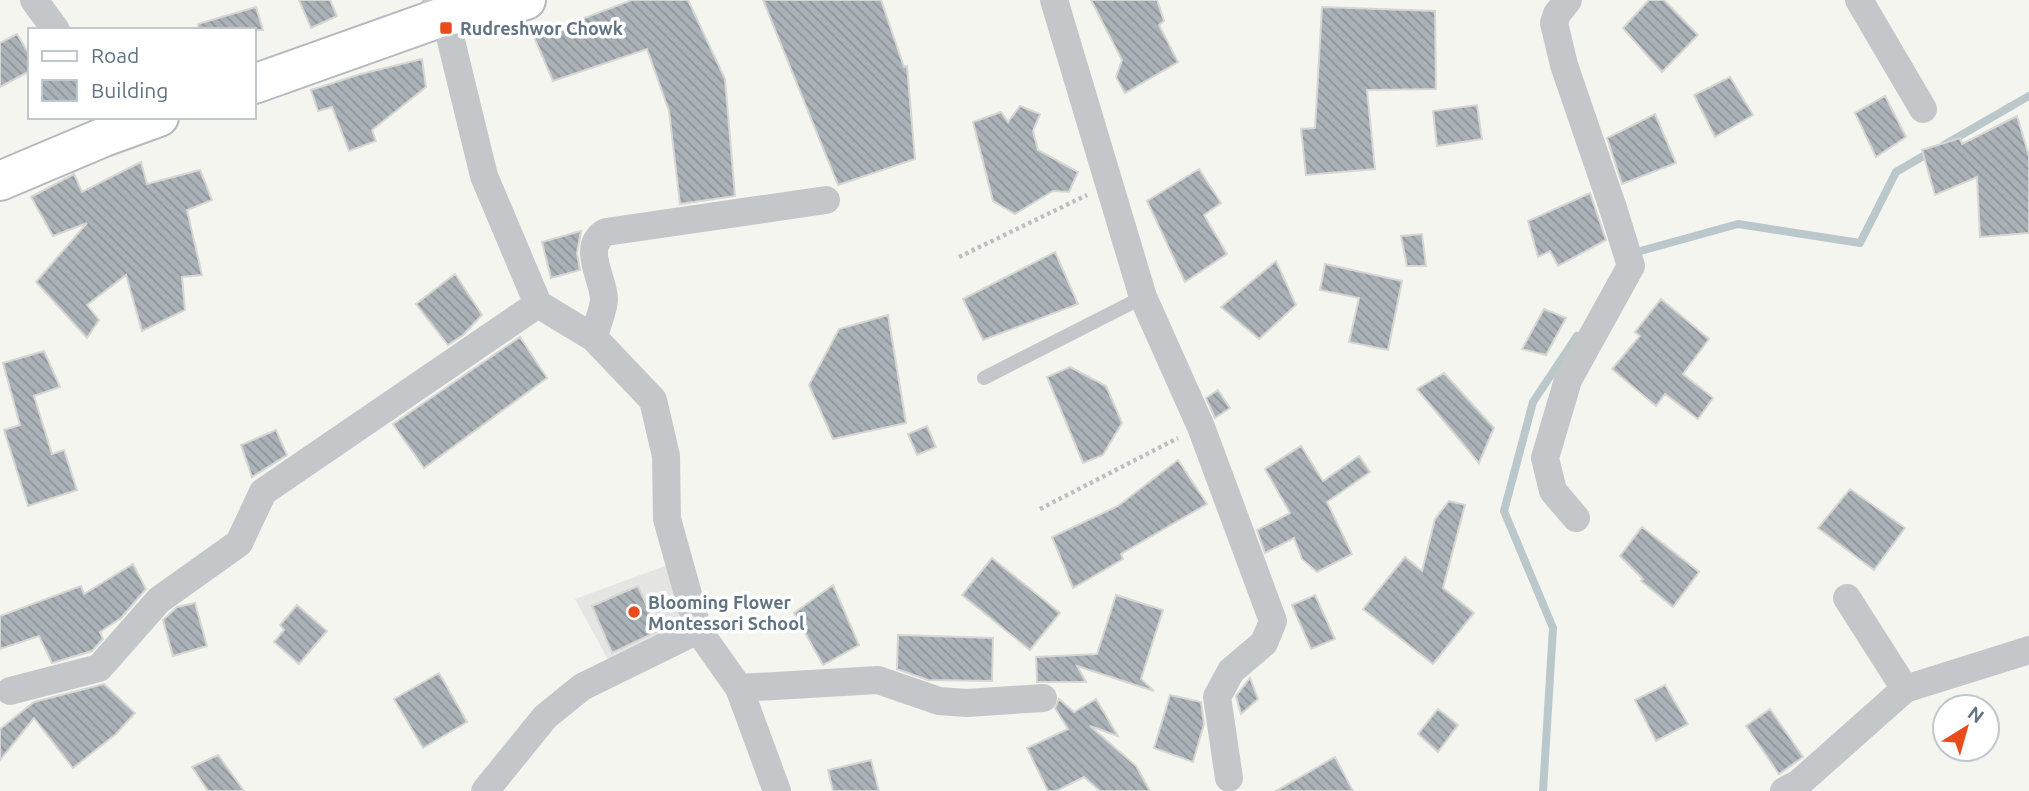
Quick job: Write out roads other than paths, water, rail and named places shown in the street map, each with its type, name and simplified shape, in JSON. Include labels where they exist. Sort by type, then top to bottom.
[{"type":"main road","points":[[256,82],[439,8],[504,7],[526,0]]},
{"type":"main road","points":[[0,181],[100,127],[147,119]]},
{"type":"street","points":[[34,0],[55,28]]},
{"type":"street","points":[[1054,0],[1143,297],[1201,427],[1273,621],[1264,643],[1231,671],[1217,697],[1229,778]]},
{"type":"street","points":[[1568,0],[1557,14],[1554,23],[1556,34],[1627,254],[1568,380],[1545,458],[1553,491],[1576,518]]},
{"type":"street","points":[[1859,0],[1923,109]]},
{"type":"street","points":[[439,8],[484,176],[538,304],[594,338],[653,400],[666,456],[667,519],[698,630],[739,688],[777,791]]},
{"type":"street","points":[[594,338],[604,298],[597,274],[594,245],[606,232],[826,200]]},
{"type":"street","points":[[10,691],[99,668],[159,600],[239,543],[263,492],[538,304]]},
{"type":"street","points":[[1847,598],[1905,689]]},
{"type":"street","points":[[485,791],[545,717],[582,687],[698,630]]},
{"type":"street","points":[[1784,791],[1800,783],[1905,689],[2029,650]]},
{"type":"street","points":[[739,688],[878,680],[939,701],[967,703],[1043,698]]},
{"type":"lane","points":[[984,378],[1143,297]]},
{"type":"waterway","points":[[1944,145],[2029,96]]},
{"type":"waterway","points":[[1633,253],[1738,224],[1860,243],[1896,172],[1932,151]]},
{"type":"waterway","points":[[1543,791],[1553,628],[1504,511],[1533,402],[1577,336]]},
{"type":"place","name":"Rudreshwor Chowk","points":[[446,28]]},
{"type":"place","name":"Blooming Flower Montessori School","points":[[634,612]]}]
